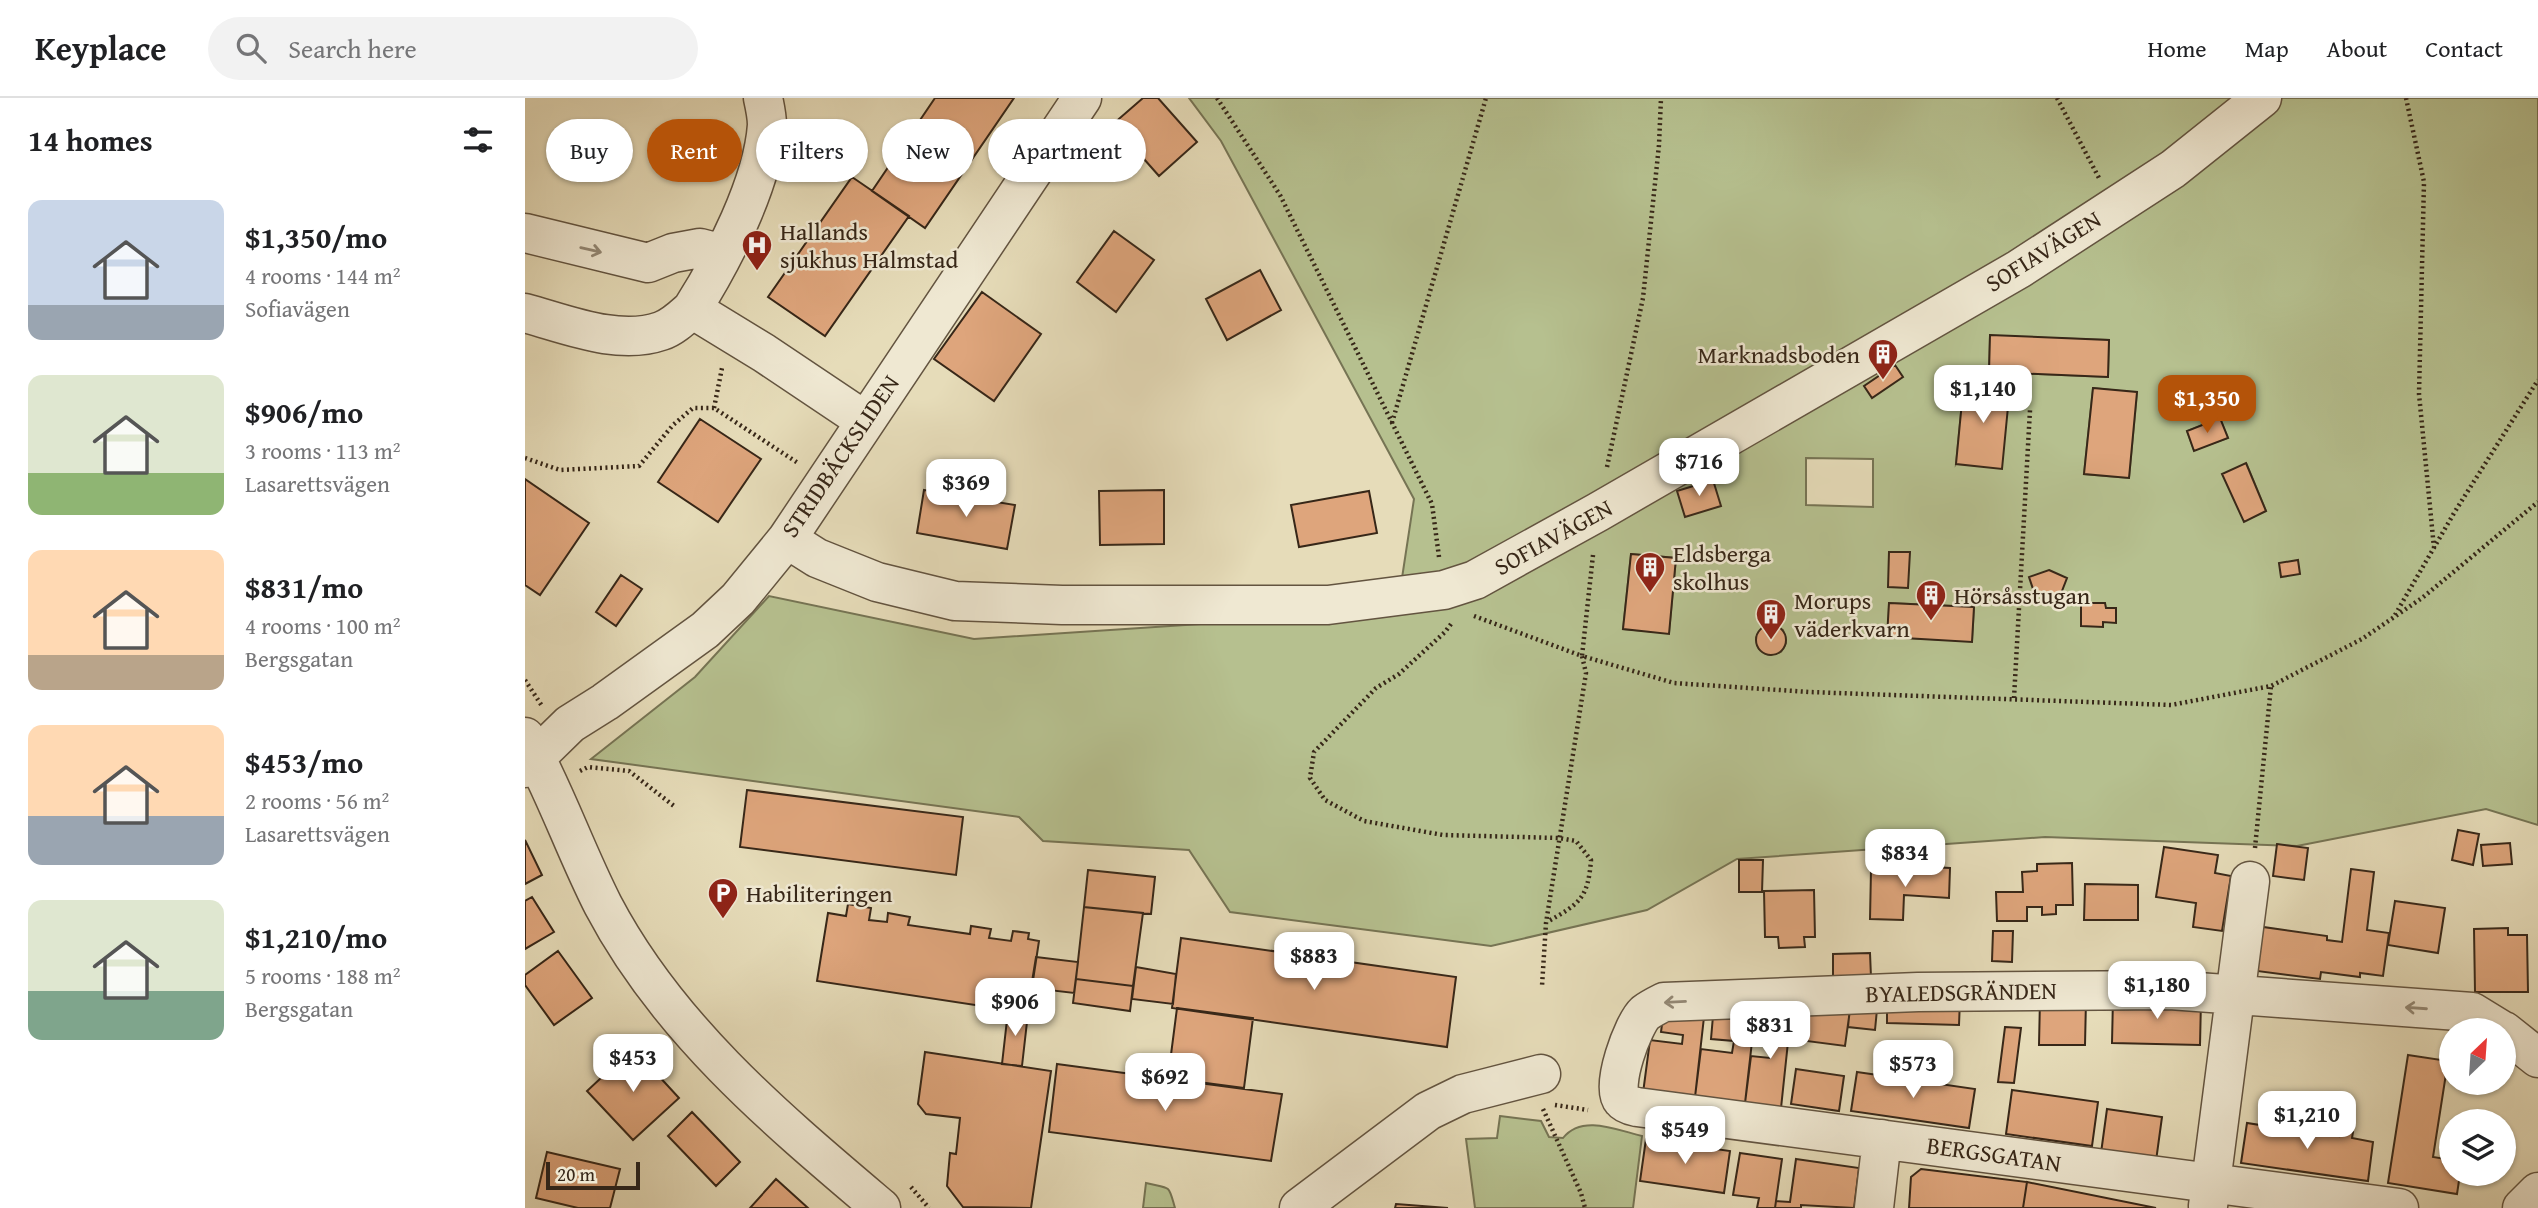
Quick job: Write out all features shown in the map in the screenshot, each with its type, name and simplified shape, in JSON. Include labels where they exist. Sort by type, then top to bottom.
[{"type":"street","points":[[525,313],[594,331],[631,336],[661,331],[680,320],[692,309],[743,212],[761,159],[767,123],[764,98]]},
{"type":"street","name":"STRIDBÄCKSLIDEN","points":[[536,748],[705,630],[738,599],[787,539],[864,420],[1082,98]]},
{"type":"street","name":"SOFIAVÄGEN","points":[[787,539],[817,558],[877,582],[955,601],[1062,605],[1328,605],[1452,601],[1475,580],[2019,269],[2173,169],[2262,98]]},
{"type":"street","points":[[525,233],[648,262],[673,253],[700,248],[723,254]]},
{"type":"street","points":[[692,309],[864,420]]},
{"type":"street","points":[[536,748],[604,905],[645,974],[715,1058],[782,1124],[894,1196]]},
{"type":"street","points":[[2209,1195],[2250,881]]},
{"type":"street","name":"BYALEDSGRÄNDEN","points":[[1621,1068],[1635,1026],[1645,1013],[1664,1002],[1918,992],[2170,990],[2472,1012],[2482,1018]]},
{"type":"street","name":"BYALEDSGRÄNDEN","points":[[2517,1041],[2538,1058]]},
{"type":"street","name":"BERGSGATAN","points":[[1621,1068],[1620,1096],[1623,1102],[1637,1107],[1882,1139],[2209,1195],[2399,1208]]},
{"type":"street","points":[[1299,1208],[1428,1111],[1464,1094],[1541,1089]]},
{"type":"street","points":[[1874,1208],[1882,1139]]},
{"type":"street","points":[[2522,1208],[2538,1192]]},
{"type":"path","points":[[1217,98],[1280,195],[1432,504],[1452,601],[1445,632],[1399,674],[1377,688],[1314,752],[1310,778],[1325,800],[1364,821],[1443,835],[1559,838],[1576,841],[1591,860],[1589,881],[1577,905],[1546,923]]},
{"type":"path","points":[[1392,423],[1486,98]]},
{"type":"path","points":[[1542,986],[1546,923],[1586,673],[1582,656],[1598,512],[1643,298],[1659,145],[1661,98]]},
{"type":"path","points":[[2057,98],[2113,207]]},
{"type":"path","points":[[2406,98],[2424,182],[2419,394],[2434,548]]},
{"type":"path","points":[[2393,618],[2538,380]]},
{"type":"path","points":[[525,458],[560,470],[639,466],[673,425],[693,408],[714,408],[825,480]]},
{"type":"path","points":[[2014,698],[2030,410]]},
{"type":"path","points":[[1452,601],[1582,656],[1674,683],[1809,692],[2171,705],[2271,686],[2362,639],[2422,598],[2538,502]]},
{"type":"path","points":[[2250,881],[2271,686]]},
{"type":"path","points":[[536,748],[580,782]]},
{"type":"path","points":[[588,767],[629,771],[674,806]]},
{"type":"path","points":[[1541,1089],[1585,1208]]},
{"type":"path","points":[[894,1196],[929,1208]]},
{"type":"green space","points":[[1189,98],[2538,98],[2538,825],[2486,809],[2297,846],[2045,837],[1737,859],[1647,910],[1491,946],[1230,912],[1189,850],[1043,841],[1019,817],[591,759],[695,677],[769,596],[974,639],[1397,611],[1414,499],[1221,141]],"holes":[[[1990,336],[2109,340],[2108,377],[1989,372]],[[1964,382],[2010,386],[1956,464]],[[2189,386],[2213,386],[2212,401],[2189,400]],[[2093,388],[2137,393],[2129,478],[2084,474]],[[2220,418],[2228,438],[2194,450],[2187,431]],[[1806,458],[1873,459],[1873,507],[1806,505]],[[2246,463],[2266,511],[2244,521]],[[1631,554],[1676,558],[1669,633],[1623,629]],[[1889,603],[1974,607],[1972,641],[1888,637]],[[1773,625],[1783,630],[1786,643],[1781,652],[1770,655],[1759,649],[1756,638],[1762,628]]]},
{"type":"green space","points":[[1500,1116],[1541,1121],[1549,1137],[1563,1138],[1571,1131],[1590,1125],[1642,1136],[1633,1208],[1475,1208],[1466,1139],[1497,1138]]},
{"type":"green space","points":[[1146,1183],[1168,1189],[1175,1208],[1143,1208]]},
{"type":"building","points":[[935,98],[1014,98],[1000,119],[988,119],[988,136],[974,156],[974,119],[921,119]]},
{"type":"building","points":[[1143,98],[1158,98],[1197,142],[1159,176],[1146,161],[1146,119],[1119,119]]},
{"type":"building","points":[[882,176],[882,182],[956,182],[925,228],[872,191]]},
{"type":"building","points":[[848,182],[859,182],[909,216],[825,336],[768,297]]},
{"type":"building","points":[[1114,231],[1154,260],[1116,312],[1077,282]]},
{"type":"building","points":[[1260,270],[1281,310],[1227,340],[1206,299]]},
{"type":"building","points":[[982,292],[1041,334],[994,401],[934,359]]},
{"type":"building","points":[[1990,335],[2109,340],[2108,377],[1989,372]]},
{"type":"building","name":"Marknadsboden","points":[[1895,365],[1903,377],[1872,398],[1864,386]]},
{"type":"building","points":[[1964,381],[2010,386],[2002,469],[1956,464]]},
{"type":"building","points":[[2189,385],[2213,386],[2212,402],[2188,400]]},
{"type":"building","points":[[2093,388],[2137,392],[2129,478],[2084,474]]},
{"type":"building","points":[[2220,418],[2228,438],[2194,451],[2187,431]]},
{"type":"building","points":[[700,419],[761,459],[718,522],[658,482]]},
{"type":"building","points":[[2246,463],[2266,511],[2244,522],[2222,474]]},
{"type":"building","points":[[525,479],[589,523],[540,595],[525,585]]},
{"type":"building","points":[[1713,480],[1721,506],[1685,517],[1677,491]]},
{"type":"building","points":[[924,490],[1015,505],[1007,549],[917,533]]},
{"type":"building","points":[[1164,490],[1164,544],[1100,545],[1099,491]]},
{"type":"building","points":[[1369,491],[1377,533],[1299,547],[1291,505]]},
{"type":"building","points":[[1889,552],[1910,552],[1908,588],[1888,587]]},
{"type":"building","name":"Eldsberga skolhus","points":[[1631,554],[1676,558],[1669,634],[1623,629]]},
{"type":"building","points":[[2298,560],[2300,574],[2281,577],[2279,563]]},
{"type":"building","points":[[2049,570],[2067,578],[2060,596],[2035,595],[2029,577]]},
{"type":"building","points":[[621,575],[642,589],[616,626],[596,612]]},
{"type":"building","name":"Hörsåsstugan","points":[[1889,603],[1974,607],[1972,642],[1887,637]]},
{"type":"building","points":[[2081,603],[2105,603],[2106,608],[2116,608],[2116,623],[2103,622],[2103,627],[2081,626]]},
{"type":"building","name":"Morups väderkvarn","points":[[1771,625],[1781,630],[1786,640],[1781,650],[1771,655],[1761,650],[1756,640],[1761,630]]},
{"type":"building","points":[[747,790],[963,817],[956,875],[740,847]]},
{"type":"building","points":[[2458,830],[2479,834],[2473,865],[2452,860]]},
{"type":"building","points":[[525,840],[542,875],[525,884]]},
{"type":"building","points":[[2510,843],[2512,864],[2483,866],[2481,845]]},
{"type":"building","points":[[2277,844],[2308,848],[2304,880],[2273,876]]},
{"type":"building","points":[[2164,847],[2218,855],[2215,873],[2231,876],[2222,931],[2193,927],[2196,903],[2156,897]]},
{"type":"building","points":[[1739,860],[1763,860],[1762,892],[1739,892]]},
{"type":"building","points":[[2072,863],[2073,905],[2056,905],[2056,914],[2042,915],[2042,907],[2027,907],[2027,921],[1997,921],[1996,892],[2023,892],[2022,872],[2037,871],[2037,864]]},
{"type":"building","points":[[1909,866],[1950,868],[1949,898],[1904,895],[1903,920],[1870,919],[1871,870],[1908,872]]},
{"type":"building","points":[[2351,869],[2374,872],[2367,930],[2389,933],[2383,976],[2360,973],[2360,977],[2321,972],[2320,979],[2257,971],[2263,927],[2327,936],[2327,940],[2342,942]]},
{"type":"building","points":[[1088,870],[1155,877],[1151,914],[1084,907]]},
{"type":"building","points":[[2085,884],[2138,885],[2138,920],[2084,920]]},
{"type":"building","points":[[1814,890],[1815,937],[1804,937],[1805,947],[1779,948],[1778,937],[1765,937],[1764,891]]},
{"type":"building","points":[[532,897],[554,932],[525,949],[525,901]]},
{"type":"building","points":[[2395,901],[2445,908],[2438,953],[2388,945]]},
{"type":"building","points":[[848,904],[871,908],[869,920],[887,922],[888,913],[910,917],[908,925],[970,934],[971,926],[991,929],[989,938],[1011,941],[1013,931],[1029,933],[1028,939],[1039,941],[1028,1013],[817,981],[828,913],[846,916]]},
{"type":"building","points":[[1084,907],[1143,913],[1133,986],[1076,979]]},
{"type":"building","points":[[2508,928],[2508,935],[2527,935],[2528,992],[2475,992],[2474,929]]},
{"type":"building","points":[[1993,931],[2013,931],[2012,962],[1992,961]]},
{"type":"building","points":[[1181,938],[1456,977],[1447,1047],[1172,1008]]},
{"type":"building","points":[[558,951],[592,998],[554,1025],[525,985],[525,975]]},
{"type":"building","points":[[1870,953],[1871,977],[1833,978],[1833,954]]},
{"type":"building","points":[[1036,957],[1078,962],[1074,993],[1031,988]]},
{"type":"building","points":[[1136,967],[1176,974],[1173,1004],[1132,999]]},
{"type":"building","points":[[1076,979],[1133,986],[1130,1011],[1073,1003]]},
{"type":"building","points":[[1851,997],[1878,999],[1875,1030],[1848,1027]]},
{"type":"building","points":[[1887,997],[1960,999],[1959,1025],[1887,1023]]},
{"type":"building","points":[[2113,998],[2201,1000],[2200,1045],[2112,1043]]},
{"type":"building","points":[[2040,999],[2086,1000],[2085,1045],[2039,1045]]},
{"type":"building","points":[[1766,1003],[1784,1005],[1783,1022],[1790,1023],[1781,1108],[1745,1103],[1751,1056],[1770,1058],[1771,1043],[1758,1041],[1760,1020],[1764,1020]]},
{"type":"building","points":[[1796,1003],[1850,1010],[1845,1046],[1791,1039]]},
{"type":"building","points":[[1177,1008],[1253,1018],[1244,1088],[1168,1078]]},
{"type":"building","points":[[1742,1008],[1740,1022],[1754,1024],[1745,1103],[1695,1097],[1701,1049],[1732,1053],[1734,1041],[1711,1039],[1713,1016]]},
{"type":"building","points":[[1664,1009],[1704,1017],[1695,1097],[1643,1093],[1650,1040],[1682,1044],[1683,1035],[1661,1032]]},
{"type":"building","points":[[1008,1011],[1028,1013],[1022,1066],[1002,1064]]},
{"type":"building","points":[[2005,1027],[2021,1028],[2014,1083],[1998,1082]]},
{"type":"building","points":[[633,1048],[679,1098],[633,1140],[587,1091]]},
{"type":"building","points":[[925,1052],[1051,1071],[1031,1208],[963,1207],[947,1186],[950,1153],[956,1154],[960,1118],[926,1114],[918,1104]]},
{"type":"building","points":[[2408,1055],[2439,1060],[2439,1096],[2443,1096],[2433,1157],[2439,1158],[2439,1186],[2458,1186],[2457,1194],[2388,1183]]},
{"type":"building","points":[[1057,1064],[1282,1094],[1271,1161],[1049,1132]]},
{"type":"building","points":[[1796,1069],[1844,1076],[1839,1111],[1791,1104]]},
{"type":"building","points":[[1857,1072],[1975,1089],[1969,1128],[1851,1111]]},
{"type":"building","points":[[2012,1090],[2098,1102],[2092,1146],[2006,1134]]},
{"type":"building","points":[[2107,1109],[2162,1117],[2156,1161],[2101,1153]]},
{"type":"building","points":[[692,1112],[740,1162],[716,1186],[668,1136]]},
{"type":"building","points":[[2280,1121],[2292,1123],[2291,1129],[2339,1136],[2340,1130],[2353,1132],[2352,1138],[2373,1142],[2368,1181],[2241,1163],[2247,1123],[2279,1128]]},
{"type":"building","points":[[1646,1139],[1730,1151],[1724,1193],[1640,1181]]},
{"type":"building","points":[[547,1152],[620,1169],[610,1208],[578,1208],[536,1198]]},
{"type":"building","points":[[1740,1153],[1782,1159],[1775,1208],[1757,1208],[1759,1198],[1733,1195]]},
{"type":"building","points":[[1796,1159],[1859,1168],[1854,1208],[1801,1205],[1801,1208],[1775,1208],[1776,1201],[1790,1202]]},
{"type":"building","points":[[1921,1169],[2027,1182],[2023,1208],[1909,1208],[1911,1177]]},
{"type":"building","points":[[776,1179],[808,1208],[750,1208]]},
{"type":"building","points":[[2027,1182],[2156,1208],[2023,1208]]},
{"type":"building","points":[[1396,1204],[1448,1208],[1395,1208]]},
{"type":"place","name":"Hallands sjukhus Halmstad","points":[[757,272]]},
{"type":"place","name":"Marknadsboden","points":[[1883,381]]},
{"type":"place","name":"Eldsberga skolhus","points":[[1650,594]]},
{"type":"place","name":"Hörsåsstugan","points":[[1931,622]]},
{"type":"place","name":"Morups väderkvarn","points":[[1771,641]]},
{"type":"place","name":"Habiliteringen","points":[[723,920]]}]
